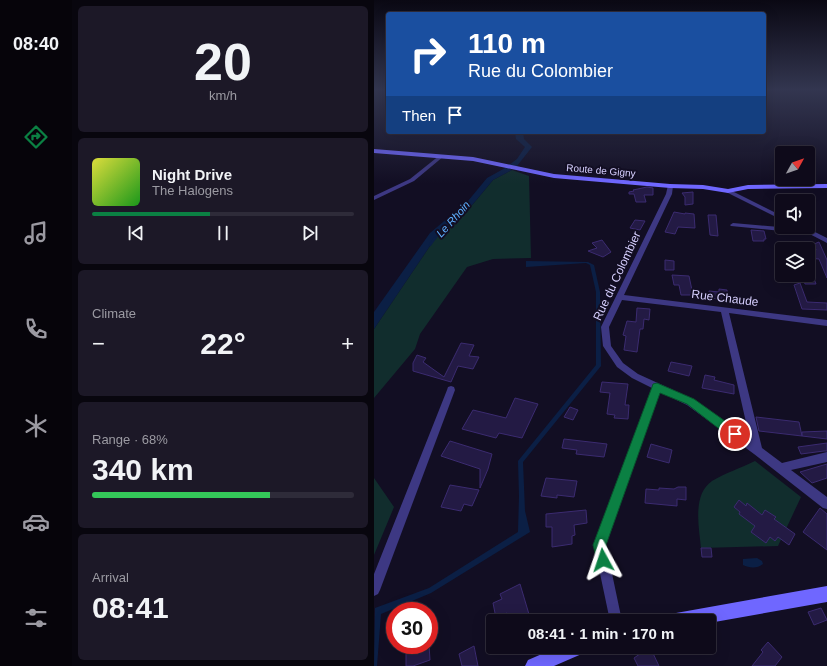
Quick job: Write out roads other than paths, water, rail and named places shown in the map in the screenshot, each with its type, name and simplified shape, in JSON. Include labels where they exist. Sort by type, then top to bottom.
[{"type":"street","name":"Route de Gigny","points":[[374,151],[473,158],[554,176],[670,186],[703,187],[728,191],[755,187],[827,186]]},
{"type":"street","points":[[374,198],[412,180],[442,156]]},
{"type":"street","name":"Rue du Colombier","points":[[670,186],[669,194],[605,327],[607,346],[620,365],[635,376],[690,402],[758,451],[827,504]]},
{"type":"street","points":[[728,191],[775,214]]},
{"type":"street","points":[[733,225],[775,229]]},
{"type":"street","points":[[814,234],[827,241]]},
{"type":"street","points":[[815,234],[827,234]]},
{"type":"street","name":"Rue Chaude","points":[[620,297],[827,323]]},
{"type":"street","points":[[724,310],[758,451]]},
{"type":"street","points":[[615,614],[600,545],[657,387]]},
{"type":"street","points":[[374,590],[451,390]]},
{"type":"street","points":[[780,468],[827,457]]},
{"type":"street","points":[[715,614],[827,594]]},
{"type":"street","points":[[534,666],[562,654]]},
{"type":"water","points":[[515,134],[523,134],[524,139],[532,147],[517,166],[509,165],[517,159],[525,147],[516,139]]},
{"type":"water","points":[[507,167],[512,170],[493,180],[473,204],[436,237],[374,329],[374,312],[430,233],[468,201],[487,178]]},
{"type":"water","points":[[526,261],[588,262],[594,265],[600,292],[601,366],[523,462],[525,511],[530,532],[431,593],[410,602],[391,602],[429,588],[518,532],[518,461],[596,365],[596,292],[590,265],[586,263],[526,267]]},
{"type":"water","points":[[757,558],[762,561],[763,564],[758,567],[753,568],[743,565],[743,559]]},
{"type":"water","points":[[386,604],[386,612],[381,614],[377,666],[374,666],[375,608]]},
{"type":"waterway","name":"Le Rhoin","points":[[435,239],[440,232]]},
{"type":"waterway","name":"Le Rhoin","points":[[430,245],[435,238]]}]
